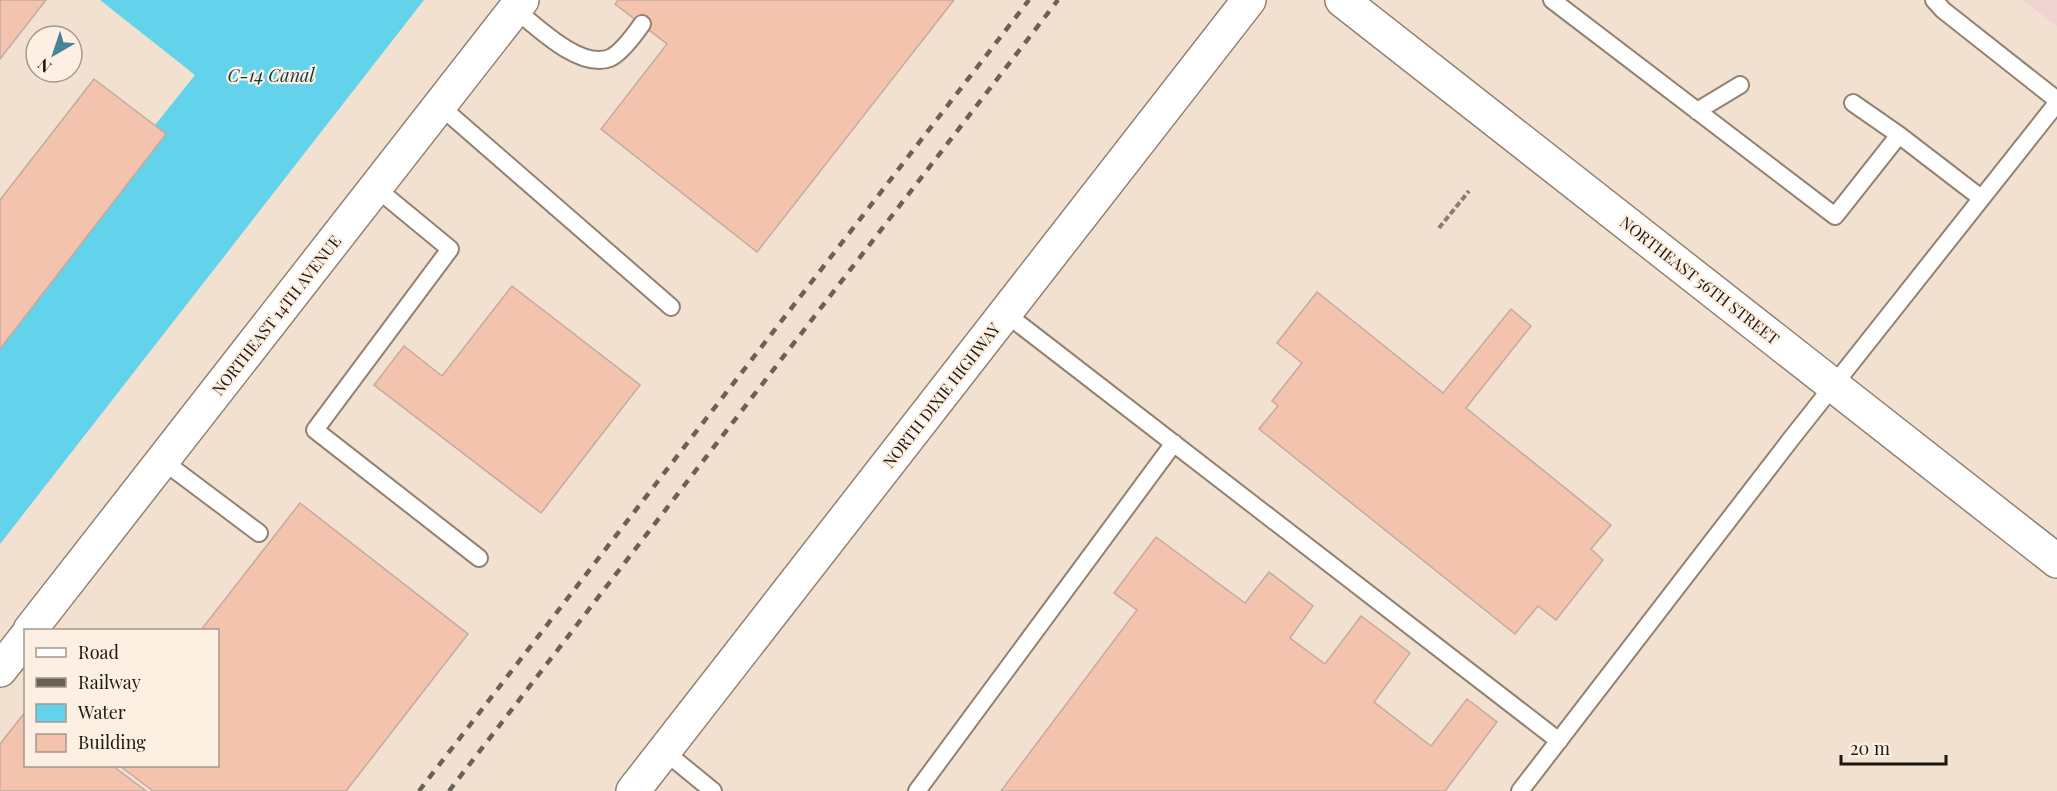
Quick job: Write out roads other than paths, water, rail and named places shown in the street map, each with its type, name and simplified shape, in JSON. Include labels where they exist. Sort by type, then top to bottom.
[{"type":"street","name":"NORTH DIXIE HIGHWAY","points":[[633,791],[1249,0]]},
{"type":"street","name":"NORTHEAST 56TH STREET","points":[[1342,0],[2057,561]]},
{"type":"street","name":"NORTHEAST 14TH AVENUE","points":[[31,629],[519,4]]},
{"type":"street","points":[[0,669],[24,639]]},
{"type":"lane","points":[[1552,0],[1835,216],[1899,135]]},
{"type":"lane","points":[[1520,791],[1834,385],[2057,102],[1943,10],[1934,0]]},
{"type":"lane","points":[[519,4],[566,50],[592,60],[610,58],[627,43],[642,24]]},
{"type":"lane","points":[[1697,111],[1740,85]]},
{"type":"lane","points":[[1853,103],[1981,198]]},
{"type":"lane","points":[[440,106],[671,307]]},
{"type":"lane","points":[[376,188],[450,249],[315,430],[479,558]]},
{"type":"lane","points":[[1005,313],[1559,741]]},
{"type":"lane","points":[[917,791],[1174,443]]},
{"type":"lane","points":[[163,461],[259,533]]},
{"type":"lane","points":[[664,751],[713,791]]},
{"type":"water","name":"C-14 Canal","points":[[100,0],[424,0],[0,544],[0,319],[195,75]]},
{"type":"railway","points":[[419,791],[1029,0]]},
{"type":"railway","points":[[449,791],[1058,0]]}]
